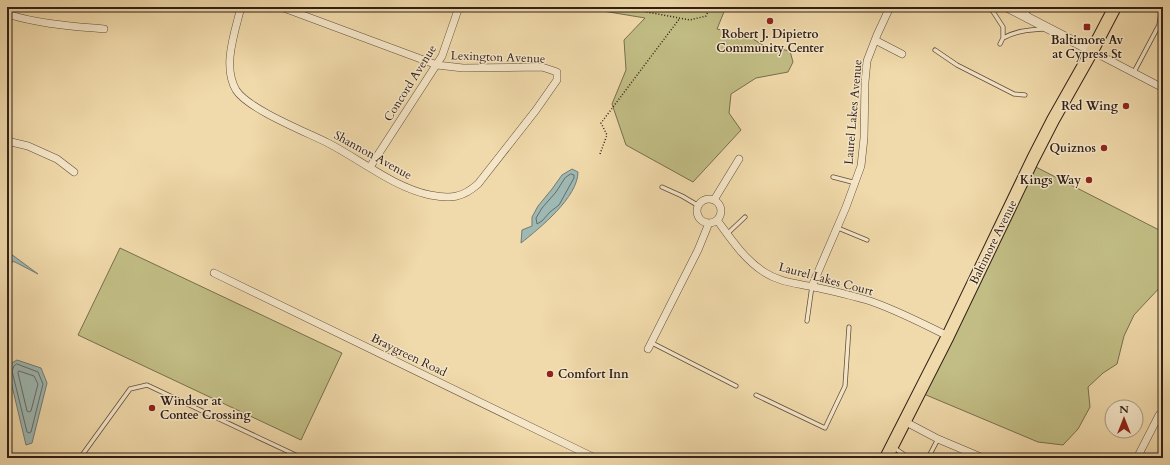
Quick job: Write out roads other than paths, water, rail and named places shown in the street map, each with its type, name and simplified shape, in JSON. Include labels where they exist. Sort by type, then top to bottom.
[{"type":"main road","name":"Baltimore Avenue","points":[[886,458],[948,336],[1043,139],[1115,7]]},
{"type":"street","name":"Shannon Avenue","points":[[241,7],[230,59],[231,76],[237,92],[255,106],[328,143],[401,184],[429,195],[450,197],[467,193],[478,184],[536,110],[557,80],[557,72]]},
{"type":"street","name":"Lexington Avenue","points":[[281,7],[437,65],[463,68],[542,67],[557,72]]},
{"type":"street","name":"Concord Avenue","points":[[370,167],[437,65],[448,41],[460,7]]},
{"type":"street","name":"Laurel Lakes Avenue","points":[[812,286],[856,183],[863,154],[866,72],[868,61],[875,40],[890,7]]},
{"type":"street","points":[[1007,7],[1163,88]]},
{"type":"street","points":[[7,14],[53,25],[104,29]]},
{"type":"street","points":[[875,40],[902,54]]},
{"type":"street","points":[[7,141],[28,146],[57,159],[74,172]]},
{"type":"street","points":[[714,200],[739,159]]},
{"type":"street","points":[[706,200],[714,200],[718,203],[721,212],[717,220],[709,222],[704,221],[698,215],[699,206],[706,200]]},
{"type":"street","name":"Laurel Lakes Court","points":[[717,220],[744,256],[763,272],[783,281],[812,286],[868,300],[894,310],[948,336]]},
{"type":"street","points":[[650,346],[698,250],[709,222]]},
{"type":"street","name":"Braygreen Road","points":[[214,273],[595,458]]},
{"type":"street","points":[[1137,458],[1159,414]]},
{"type":"street","points":[[904,421],[938,439],[983,458]]},
{"type":"lane","points":[[990,7],[1003,27],[1003,38],[1000,44]]},
{"type":"lane","points":[[1026,7],[1029,18]]},
{"type":"lane","points":[[1133,73],[1159,25],[1161,13],[1158,7]]},
{"type":"lane","points":[[1003,38],[1022,30],[1048,28]]},
{"type":"lane","points":[[935,50],[957,65],[1014,94],[1025,95]]},
{"type":"lane","points":[[834,177],[856,183]]},
{"type":"lane","points":[[662,187],[699,206]]},
{"type":"lane","points":[[727,234],[745,217]]},
{"type":"lane","points":[[836,228],[867,240]]},
{"type":"lane","points":[[807,320],[812,286]]},
{"type":"lane","points":[[756,395],[825,428],[845,386],[849,327]]},
{"type":"lane","points":[[650,346],[736,386]]},
{"type":"lane","points":[[80,458],[130,389],[147,385],[302,458]]},
{"type":"lane","points":[[928,458],[938,439]]},
{"type":"lane","points":[[892,446],[909,457],[915,458]]},
{"type":"water","points":[[572,169],[578,172],[572,192],[547,221],[521,243],[522,230],[532,226],[532,217],[538,206],[562,175]]},
{"type":"water","points":[[7,251],[38,274],[15,262],[7,261]]},
{"type":"water","points":[[17,360],[41,368],[47,383],[32,443],[26,445],[8,369],[10,364]]},
{"type":"place","name":"Robert J. Dipietro Community Center","points":[[770,21]]},
{"type":"place","name":"Baltimore Av at Cypress St","points":[[1087,27]]},
{"type":"place","name":"Red Wing","points":[[1126,106]]},
{"type":"place","name":"Quiznos","points":[[1104,148]]},
{"type":"place","name":"Kings Way","points":[[1089,180]]},
{"type":"place","name":"Comfort Inn","points":[[550,374]]},
{"type":"place","name":"Windsor at Contee Crossing","points":[[152,408]]}]
